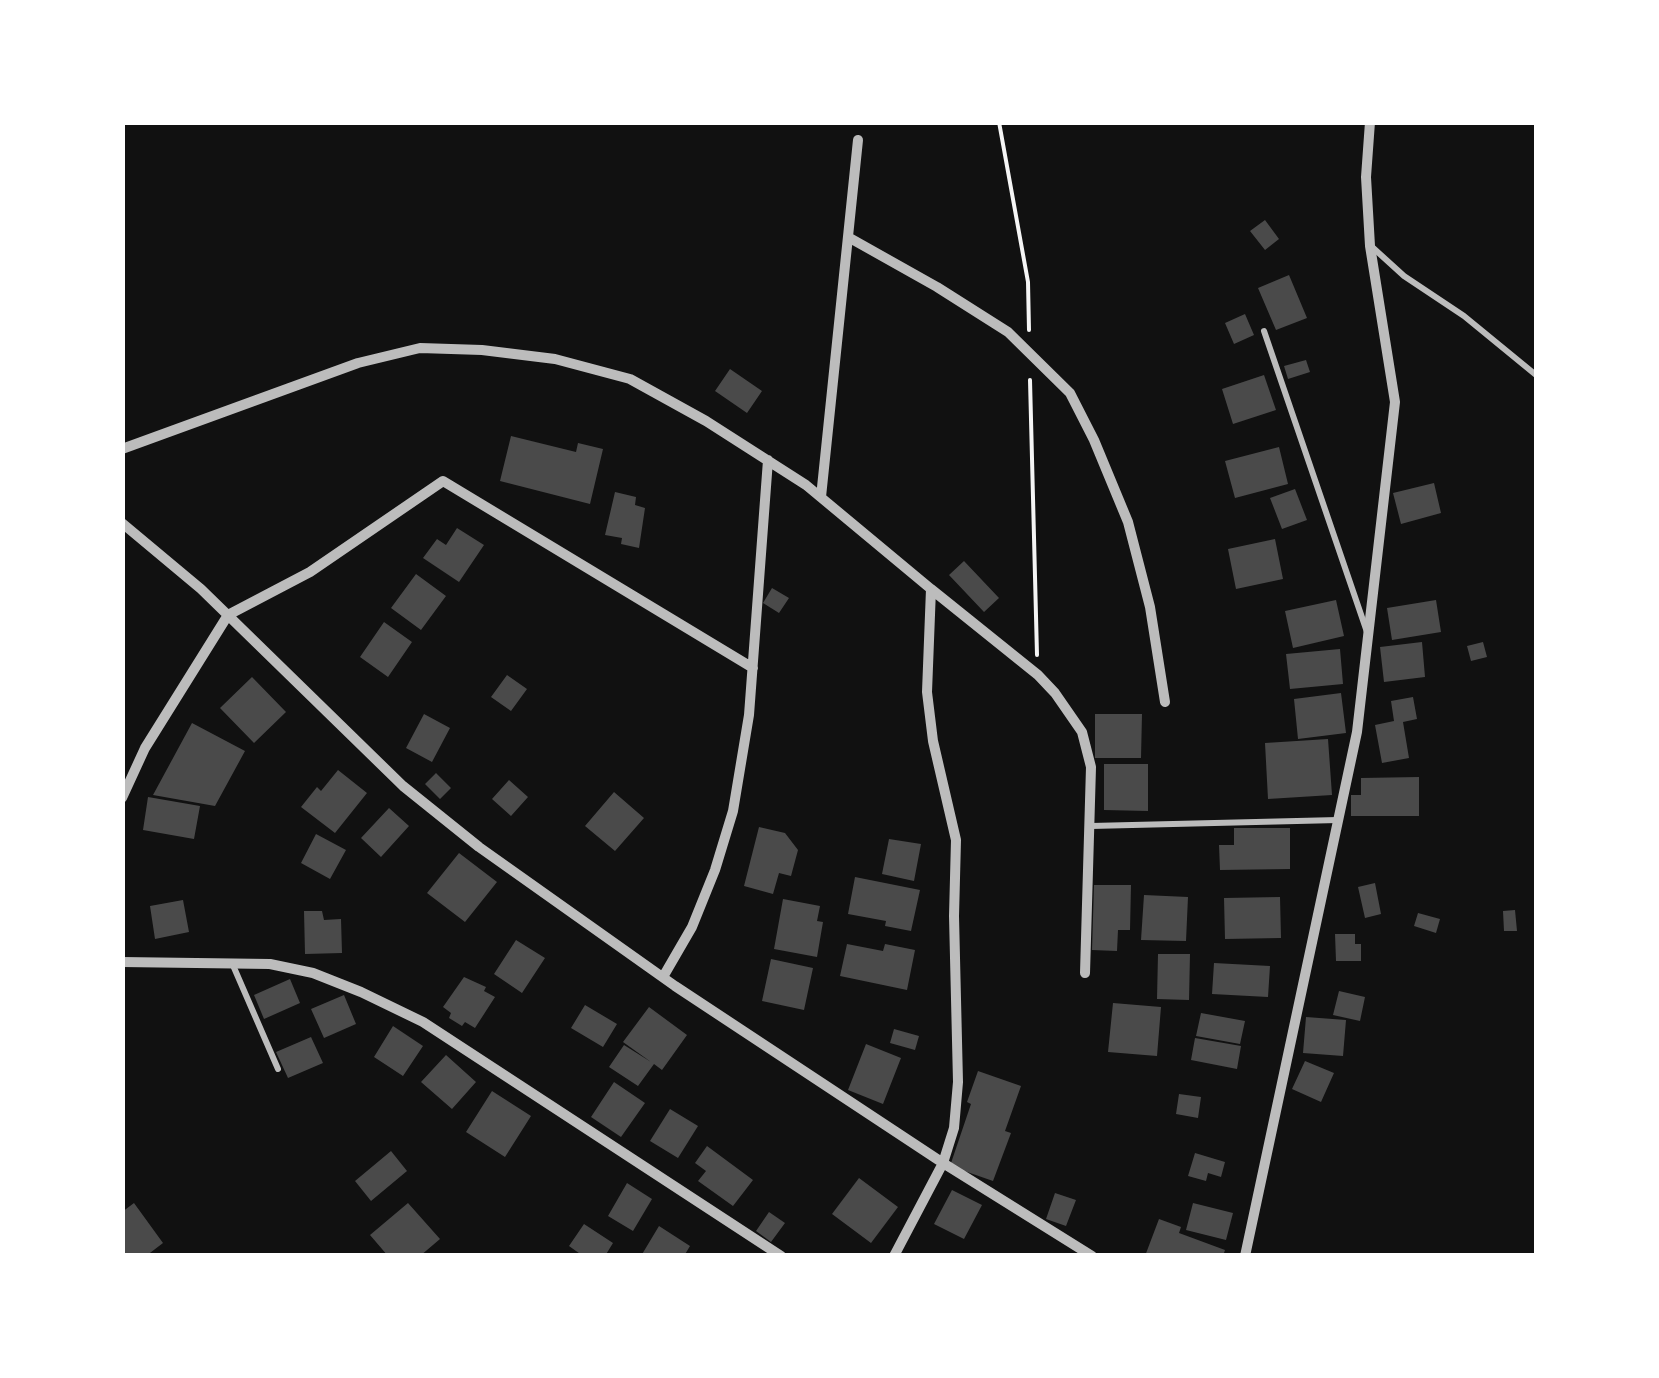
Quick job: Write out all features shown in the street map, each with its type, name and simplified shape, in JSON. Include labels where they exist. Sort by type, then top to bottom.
[{"type":"street","points":[[1245,1256],[1357,732],[1395,402],[1370,246],[1366,177],[1370,122]]},
{"type":"street","points":[[821,497],[858,140]]},
{"type":"street","points":[[848,237],[1008,332],[1070,392],[1128,522],[1150,607],[1166,702]]},
{"type":"street","points":[[122,449],[358,363],[430,348],[555,359],[630,379],[706,420],[821,497],[1038,676],[1070,715],[1088,750],[1091,826],[1084,973]]},
{"type":"street","points":[[664,977],[692,927],[728,826],[749,715],[768,460]]},
{"type":"street","points":[[122,798],[145,748],[228,614],[310,572],[443,481],[754,668]]},
{"type":"street","points":[[122,523],[228,614],[403,786],[479,847],[664,977],[1092,1256]]},
{"type":"street","points":[[894,1256],[943,1162],[954,1128],[958,1082],[956,840],[933,741],[927,692],[931,589]]},
{"type":"street","points":[[122,962],[270,964],[313,973],[423,1022],[781,1256]]},
{"type":"lane","points":[[1370,246],[1536,374]]},
{"type":"lane","points":[[1264,331],[1368,636]]},
{"type":"lane","points":[[1091,826],[1338,820]]},
{"type":"lane","points":[[232,962],[278,1069]]},
{"type":"path","points":[[999,122],[1028,282],[1038,676]]},
{"type":"building","points":[[1265,220],[1279,239],[1265,250],[1250,231]]},
{"type":"building","points":[[1289,275],[1307,318],[1276,330],[1258,288]]},
{"type":"building","points":[[1245,314],[1254,335],[1234,344],[1225,323]]},
{"type":"building","points":[[1306,360],[1310,372],[1288,379],[1284,366]]},
{"type":"building","points":[[730,369],[762,391],[747,413],[715,391]]},
{"type":"building","points":[[1264,375],[1276,410],[1233,424],[1222,389]]},
{"type":"building","points":[[511,436],[576,452],[578,443],[603,449],[590,504],[500,481]]},
{"type":"building","points":[[1279,447],[1288,484],[1235,498],[1225,461]]},
{"type":"building","points":[[1434,483],[1441,513],[1401,524],[1393,493]]},
{"type":"building","points":[[1295,489],[1307,520],[1282,529],[1270,498]]},
{"type":"building","points":[[615,492],[636,497],[635,505],[645,508],[639,548],[621,544],[622,538],[605,535]]},
{"type":"building","points":[[457,528],[484,545],[459,582],[423,558],[437,539],[446,545]]},
{"type":"building","points":[[1275,539],[1283,579],[1236,589],[1228,549]]},
{"type":"building","points":[[964,561],[999,598],[984,612],[949,575]]},
{"type":"building","points":[[416,574],[446,596],[421,630],[391,608]]},
{"type":"building","points":[[772,588],[789,598],[779,613],[763,603]]},
{"type":"building","points":[[1336,600],[1344,636],[1293,648],[1285,611]]},
{"type":"building","points":[[1436,600],[1441,632],[1392,640],[1387,608]]},
{"type":"building","points":[[384,622],[412,642],[388,677],[360,657]]},
{"type":"building","points":[[1422,642],[1425,677],[1384,682],[1380,647]]},
{"type":"building","points":[[1483,642],[1487,657],[1471,661],[1467,646]]},
{"type":"building","points":[[1340,649],[1343,684],[1290,689],[1286,654]]},
{"type":"building","points":[[507,675],[527,689],[511,711],[491,697]]},
{"type":"building","points":[[252,677],[286,712],[254,743],[220,708]]},
{"type":"building","points":[[1341,693],[1346,733],[1298,739],[1294,699]]},
{"type":"building","points":[[1413,697],[1417,719],[1403,722],[1409,758],[1382,763],[1375,725],[1394,721],[1391,701]]},
{"type":"building","points":[[424,714],[450,728],[432,762],[406,748]]},
{"type":"building","points":[[1095,714],[1142,714],[1141,758],[1095,758]]},
{"type":"building","points":[[192,723],[245,751],[215,806],[153,795]]},
{"type":"building","points":[[1328,739],[1332,795],[1268,799],[1265,743]]},
{"type":"building","points":[[1104,764],[1148,764],[1148,811],[1104,810]]},
{"type":"building","points":[[338,770],[367,793],[335,833],[301,807]]},
{"type":"building","points":[[436,773],[451,788],[440,799],[425,784]]},
{"type":"building","points":[[1419,777],[1419,816],[1351,816],[1351,795],[1361,795],[1361,778]]},
{"type":"building","points":[[509,780],[528,797],[511,816],[492,799]]},
{"type":"building","points":[[614,792],[644,818],[615,851],[585,826]]},
{"type":"building","points":[[148,797],[200,806],[194,839],[143,830]]},
{"type":"building","points":[[389,808],[409,826],[381,857],[361,838]]},
{"type":"building","points":[[759,827],[785,833],[798,850],[791,876],[779,873],[773,894],[744,886]]},
{"type":"building","points":[[1234,828],[1290,828],[1290,869],[1220,870],[1219,845],[1234,845]]},
{"type":"building","points":[[316,834],[346,850],[330,879],[301,863]]},
{"type":"building","points":[[889,839],[921,844],[914,881],[882,874]]},
{"type":"building","points":[[459,853],[497,882],[465,922],[427,893]]},
{"type":"building","points":[[855,877],[920,890],[911,931],[885,926],[886,921],[848,914]]},
{"type":"building","points":[[1375,883],[1381,914],[1365,918],[1358,887]]},
{"type":"building","points":[[1094,885],[1131,885],[1130,930],[1118,930],[1117,951],[1092,950]]},
{"type":"building","points":[[1144,895],[1188,897],[1186,941],[1141,940]]},
{"type":"building","points":[[1280,897],[1281,938],[1225,939],[1224,898]]},
{"type":"building","points":[[783,899],[820,906],[817,921],[823,922],[817,957],[774,949]]},
{"type":"building","points":[[183,900],[189,932],[155,939],[150,906]]},
{"type":"building","points":[[1515,910],[1517,931],[1504,931],[1503,911]]},
{"type":"building","points":[[304,911],[322,911],[324,920],[341,919],[342,953],[305,954]]},
{"type":"building","points":[[1418,913],[1440,919],[1436,933],[1414,926]]},
{"type":"building","points":[[1335,934],[1355,934],[1355,944],[1361,944],[1361,961],[1336,961]]},
{"type":"building","points":[[516,940],[545,958],[522,993],[494,974]]},
{"type":"building","points":[[847,944],[883,951],[885,944],[915,950],[907,990],[840,976]]},
{"type":"building","points":[[1158,954],[1190,954],[1189,1000],[1157,999]]},
{"type":"building","points":[[771,959],[813,968],[804,1010],[762,1001]]},
{"type":"building","points":[[1214,963],[1270,966],[1268,997],[1212,994]]},
{"type":"building","points":[[464,977],[486,987],[484,991],[495,997],[475,1028],[449,1018],[451,1013],[443,1007]]},
{"type":"building","points":[[290,979],[300,1003],[264,1019],[254,995]]},
{"type":"building","points":[[1339,991],[1365,997],[1360,1021],[1333,1015]]},
{"type":"building","points":[[344,995],[356,1024],[324,1038],[311,1009]]},
{"type":"building","points":[[1113,1003],[1161,1007],[1157,1056],[1108,1052]]},
{"type":"building","points":[[585,1005],[617,1024],[603,1047],[571,1028]]},
{"type":"building","points":[[649,1007],[687,1035],[662,1070],[654,1064],[638,1086],[609,1067],[624,1045],[651,1062],[623,1042]]},
{"type":"building","points":[[1201,1013],[1245,1021],[1240,1044],[1196,1036]]},
{"type":"building","points":[[1306,1017],[1346,1020],[1343,1056],[1303,1053]]},
{"type":"building","points":[[393,1026],[423,1046],[403,1076],[374,1057]]},
{"type":"building","points":[[894,1029],[919,1036],[915,1050],[890,1043]]},
{"type":"building","points":[[311,1037],[323,1063],[288,1078],[276,1052]]},
{"type":"building","points":[[1195,1038],[1241,1046],[1237,1069],[1191,1060]]},
{"type":"building","points":[[866,1044],[901,1058],[883,1104],[848,1090]]},
{"type":"building","points":[[446,1055],[476,1082],[452,1109],[421,1082]]},
{"type":"building","points":[[1305,1061],[1334,1073],[1321,1102],[1292,1089]]},
{"type":"building","points":[[978,1071],[1021,1086],[1005,1131],[1011,1133],[993,1181],[950,1166]]},
{"type":"building","points":[[614,1082],[645,1103],[621,1137],[591,1117]]},
{"type":"building","points":[[492,1091],[531,1116],[505,1157],[466,1132]]},
{"type":"building","points":[[1179,1094],[1201,1097],[1198,1118],[1176,1114]]},
{"type":"building","points":[[670,1109],[698,1126],[678,1158],[650,1141]]},
{"type":"building","points":[[707,1146],[753,1180],[733,1206],[698,1181],[706,1171],[695,1163]]},
{"type":"building","points":[[391,1151],[407,1171],[371,1201],[355,1181]]},
{"type":"building","points":[[1195,1153],[1225,1162],[1221,1177],[1208,1173],[1206,1181],[1188,1176]]},
{"type":"building","points":[[859,1178],[898,1207],[871,1243],[832,1214]]},
{"type":"building","points":[[627,1183],[652,1199],[633,1231],[608,1216]]},
{"type":"building","points":[[952,1190],[982,1205],[964,1239],[934,1224]]},
{"type":"building","points":[[1055,1193],[1076,1200],[1066,1226],[1046,1219]]},
{"type":"building","points":[[134,1203],[163,1243],[146,1256],[122,1256],[122,1212]]},
{"type":"building","points":[[408,1203],[440,1239],[420,1256],[388,1256],[370,1235]]},
{"type":"building","points":[[1193,1203],[1233,1213],[1226,1240],[1186,1230]]},
{"type":"building","points":[[769,1212],[785,1223],[771,1242],[756,1231]]},
{"type":"building","points":[[1159,1219],[1181,1227],[1179,1233],[1225,1250],[1223,1256],[1145,1256]]},
{"type":"building","points":[[584,1224],[613,1243],[605,1256],[583,1256],[569,1246]]},
{"type":"building","points":[[659,1226],[690,1246],[684,1256],[641,1256]]}]
